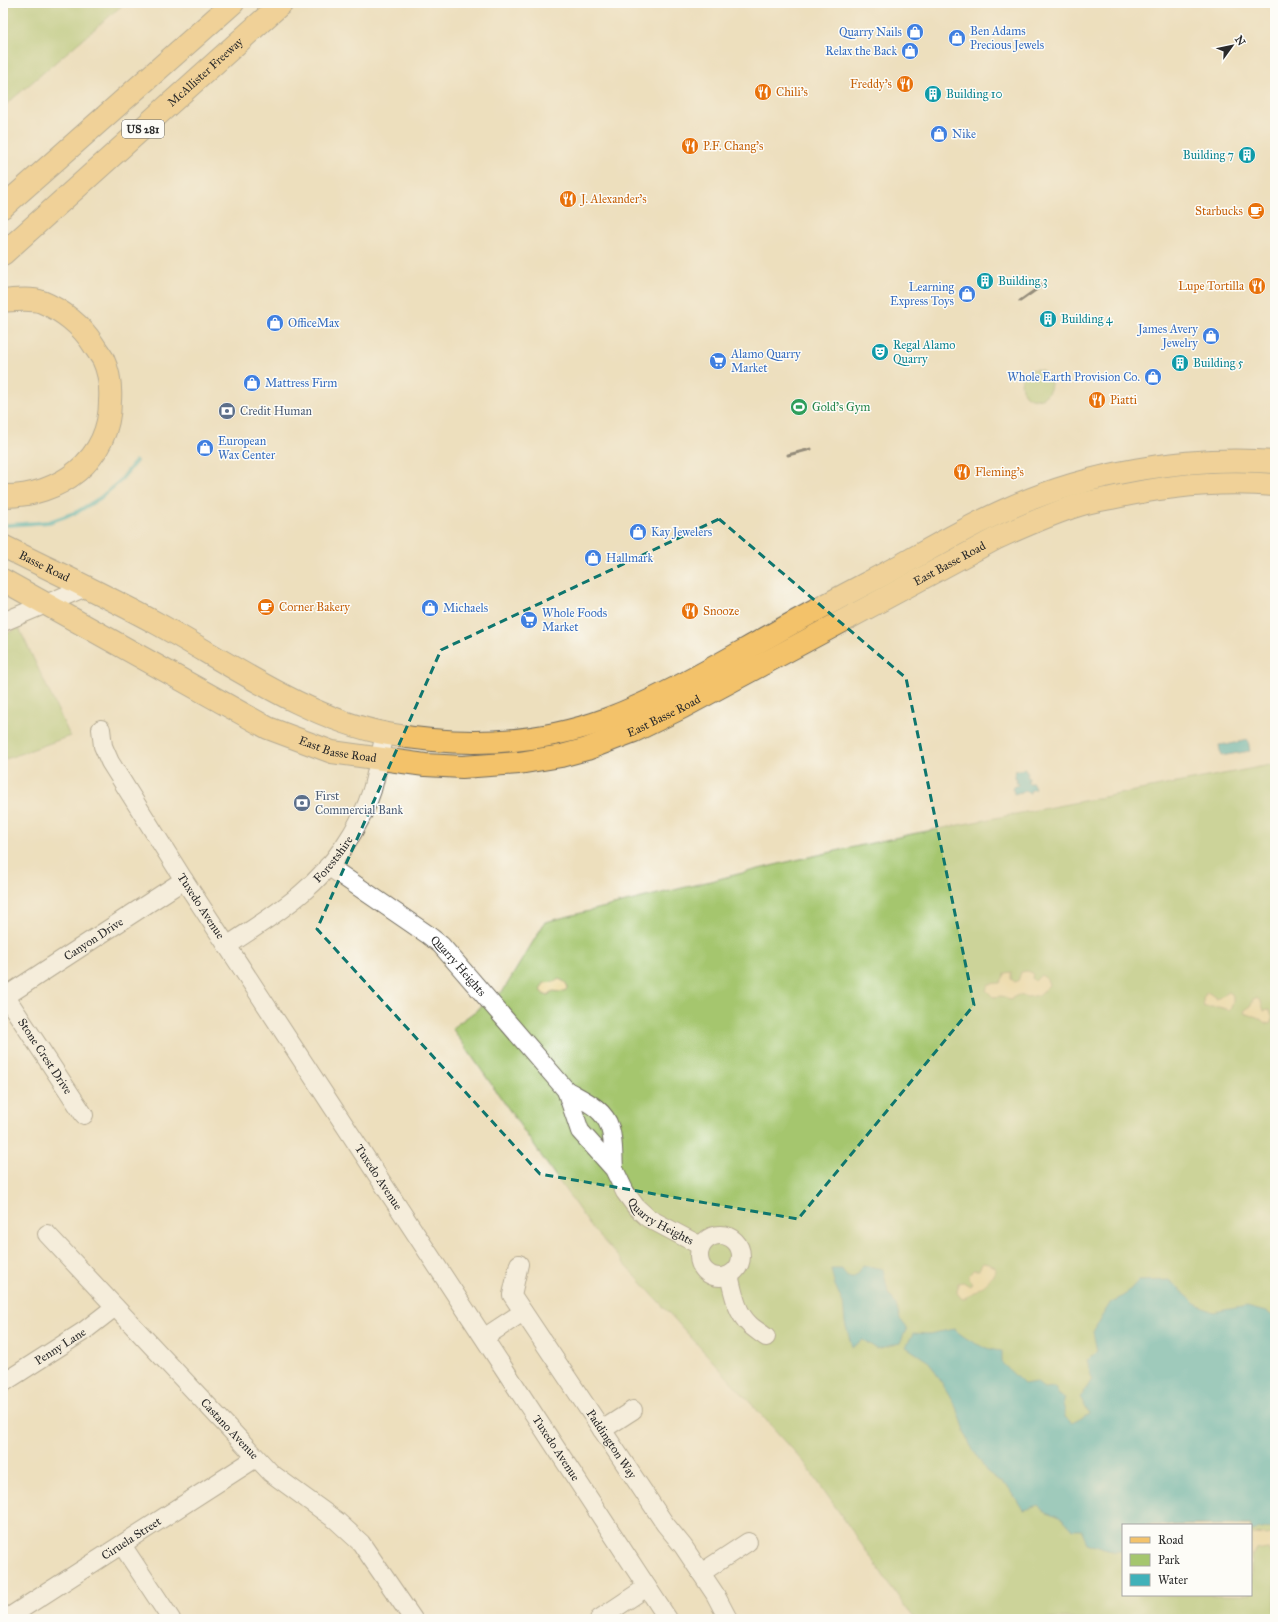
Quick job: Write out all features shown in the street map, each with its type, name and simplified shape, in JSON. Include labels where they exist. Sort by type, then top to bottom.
[{"type":"main road","name":"US 281","points":[[3,207],[233,3]]},
{"type":"main road","name":"McAllister Freeway","points":[[3,254],[282,3]]},
{"type":"main road","points":[[3,301],[19,300],[41,302],[66,315],[86,333],[104,360],[111,386],[110,408],[106,428],[97,450],[83,467],[66,480],[46,489],[20,496],[3,496]]},
{"type":"main road","name":"East Basse Road","points":[[46,604],[268,728],[332,752],[425,765],[462,767],[519,763],[561,756],[587,749],[634,731],[678,698],[968,528],[1006,509],[1098,478],[1154,467],[1227,460],[1275,462]]},
{"type":"main road","name":"East Basse Road","points":[[86,587],[156,623],[291,699],[352,724],[385,733],[429,740],[458,742],[510,741],[530,739],[568,731],[628,711],[678,698],[997,538],[1036,520],[1080,505],[1133,493],[1197,485],[1255,483],[1275,485]]},
{"type":"main road","name":"Basse Road","points":[[3,546],[86,587]]},
{"type":"main road","points":[[3,560],[40,578],[63,587],[86,587]]},
{"type":"main road","points":[[3,580],[46,604]]},
{"type":"street","points":[[3,622],[86,587]]},
{"type":"street","name":"Tuxedo Avenue","points":[[101,729],[103,746],[110,762],[184,880],[668,1619]]},
{"type":"street","name":"Forestshire","points":[[227,946],[293,900],[328,866],[351,835],[372,790],[385,733]]},
{"type":"street","name":"Quarry Heights","points":[[328,866],[427,934],[441,946],[566,1090],[596,1108],[606,1119],[611,1129],[614,1169]]},
{"type":"street","name":"Canyon Drive","points":[[4,997],[184,880]]},
{"type":"street","name":"Stone Crest Drive","points":[[4,997],[84,1116]]},
{"type":"street","name":"Quarry Heights","points":[[566,1090],[580,1131],[614,1169],[625,1192],[636,1207],[648,1218],[702,1246]]},
{"type":"street","name":"Castano Avenue","points":[[47,1234],[271,1473],[337,1521],[362,1543],[413,1619]]},
{"type":"street","name":"Quarry Heights","points":[[719,1235],[732,1238],[737,1243],[741,1256],[737,1270],[729,1275],[718,1278],[705,1272],[699,1259],[699,1252],[702,1246],[712,1236],[719,1235]]},
{"type":"street","name":"Paddington Way","points":[[519,1264],[512,1295],[665,1524],[683,1546],[715,1594],[728,1619]]},
{"type":"street","points":[[729,1275],[736,1301],[743,1316],[748,1323],[766,1337]]},
{"type":"street","name":"Penny Lane","points":[[3,1383],[84,1331],[116,1308]]},
{"type":"street","points":[[484,1337],[523,1312]]},
{"type":"street","points":[[602,1430],[633,1410]]},
{"type":"street","name":"Ciruela Street","points":[[6,1619],[256,1458]]},
{"type":"street","points":[[701,1573],[748,1542]]},
{"type":"street","points":[[122,1545],[171,1619]]},
{"type":"street","points":[[598,1619],[647,1587]]},
{"type":"highlighted area","points":[[719,519],[906,678],[974,1005],[798,1219],[540,1174],[317,929],[441,650]]},
{"type":"green space","points":[[3,3],[125,3],[3,107]]},
{"type":"green space","points":[[1036,369],[1046,374],[1051,384],[1046,394],[1036,399],[1026,394],[1021,384],[1026,374]]},
{"type":"green space","points":[[19,628],[70,736],[3,760],[3,635]]},
{"type":"green space","points":[[1275,764],[1275,1619],[915,1619],[804,1462],[591,1227],[452,1028],[503,991],[545,922],[787,862],[912,834]]},
{"type":"sand","points":[[1027,971],[1033,973],[1032,978],[1035,981],[1041,975],[1047,979],[1049,985],[1040,995],[1028,997],[1018,995],[1010,999],[1002,996],[993,997],[986,990],[989,984],[1000,983],[1006,973],[1011,972],[1011,979],[1015,982],[1018,981],[1021,972]]},
{"type":"sand","points":[[559,979],[565,982],[568,987],[566,990],[560,992],[553,991],[548,995],[544,995],[541,989],[544,983],[554,982]]},
{"type":"sand","points":[[1228,992],[1232,994],[1233,998],[1229,1010],[1219,1007],[1204,1007],[1203,1000],[1205,993],[1209,993],[1217,999]]},
{"type":"sand","points":[[1256,998],[1261,1001],[1264,1011],[1269,1010],[1272,1015],[1271,1024],[1266,1023],[1257,1017],[1244,1013],[1245,1010],[1251,1006],[1253,999]]},
{"type":"sand","points":[[983,1263],[995,1267],[995,1272],[988,1281],[978,1289],[963,1299],[961,1298],[957,1293],[958,1283],[963,1282],[970,1286],[972,1283],[969,1279],[969,1275],[973,1270],[979,1270]]},
{"type":"sand","points":[[1275,1534],[1275,1558],[1272,1557],[1269,1549],[1267,1548],[1256,1550],[1252,1556],[1252,1535],[1267,1536]]},
{"type":"water","points":[[1248,740],[1250,751],[1221,756],[1219,745]]},
{"type":"water","points":[[1025,769],[1026,772],[1028,772],[1028,783],[1033,783],[1035,789],[1030,791],[1030,793],[1025,791],[1020,794],[1014,794],[1012,787],[1018,785],[1018,783],[1016,783],[1017,778],[1015,778],[1015,771]]},
{"type":"water","points":[[863,1265],[883,1269],[888,1291],[896,1305],[900,1319],[907,1328],[900,1343],[877,1349],[863,1340],[852,1347],[845,1323],[843,1303],[834,1283],[831,1269],[842,1269],[847,1277],[854,1277]]},
{"type":"water","points":[[1169,1280],[1196,1304],[1213,1312],[1247,1306],[1266,1311],[1275,1318],[1275,1527],[1252,1532],[1252,1524],[1122,1524],[1122,1551],[1109,1550],[1087,1543],[1081,1530],[1073,1530],[1064,1520],[1045,1511],[1039,1506],[1023,1510],[1010,1489],[986,1471],[969,1443],[959,1413],[929,1362],[906,1347],[913,1333],[929,1334],[954,1329],[976,1344],[989,1349],[1002,1351],[1002,1363],[1024,1384],[1036,1382],[1044,1388],[1055,1387],[1059,1395],[1065,1398],[1063,1404],[1065,1417],[1072,1423],[1089,1414],[1080,1397],[1092,1379],[1087,1361],[1097,1351],[1093,1332],[1111,1302],[1124,1296],[1138,1281]]},
{"type":"waterway","points":[[8,525],[49,522],[77,512],[100,498],[120,481],[136,461]]},
{"type":"railway","points":[[1020,301],[1044,284]]},
{"type":"railway","points":[[788,455],[811,449]]},
{"type":"place","name":"Quarry Nails","points":[[915,32]]},
{"type":"place","name":"Ben Adams Precious Jewels","points":[[957,38]]},
{"type":"place","name":"Relax the Back","points":[[910,51]]},
{"type":"place","name":"Freddy's","points":[[905,84]]},
{"type":"place","name":"Chili's","points":[[763,92]]},
{"type":"place","name":"Building 10","points":[[933,94]]},
{"type":"place","name":"Nike","points":[[939,134]]},
{"type":"place","name":"P.F. Chang's","points":[[690,146]]},
{"type":"place","name":"Building 7","points":[[1247,155]]},
{"type":"place","name":"J. Alexander's","points":[[568,199]]},
{"type":"place","name":"Starbucks","points":[[1256,211]]},
{"type":"place","name":"Building 3","points":[[985,281]]},
{"type":"place","name":"Lupe Tortilla","points":[[1257,286]]},
{"type":"place","name":"Learning Express Toys","points":[[967,294]]},
{"type":"place","name":"Building 4","points":[[1048,319]]},
{"type":"place","name":"OfficeMax","points":[[275,323]]},
{"type":"place","name":"James Avery Jewelry","points":[[1211,336]]},
{"type":"place","name":"Regal Alamo Quarry","points":[[880,352]]},
{"type":"place","name":"Alamo Quarry Market","points":[[718,361]]},
{"type":"place","name":"Building 5","points":[[1180,363]]},
{"type":"place","name":"Whole Earth Provision Co.","points":[[1153,377]]},
{"type":"place","name":"Mattress Firm","points":[[252,383]]},
{"type":"place","name":"Piatti","points":[[1097,400]]},
{"type":"place","name":"Gold's Gym","points":[[799,407]]},
{"type":"place","name":"Credit Human","points":[[227,411]]},
{"type":"place","name":"European Wax Center","points":[[205,448]]},
{"type":"place","name":"Fleming's","points":[[962,472]]},
{"type":"place","name":"Kay Jewelers","points":[[638,532]]},
{"type":"place","name":"Hallmark","points":[[593,558]]},
{"type":"place","name":"Corner Bakery","points":[[266,607]]},
{"type":"place","name":"Michaels","points":[[430,608]]},
{"type":"place","name":"Snooze","points":[[690,611]]},
{"type":"place","name":"Whole Foods Market","points":[[529,620]]},
{"type":"place","name":"First Commercial Bank","points":[[302,803]]}]
